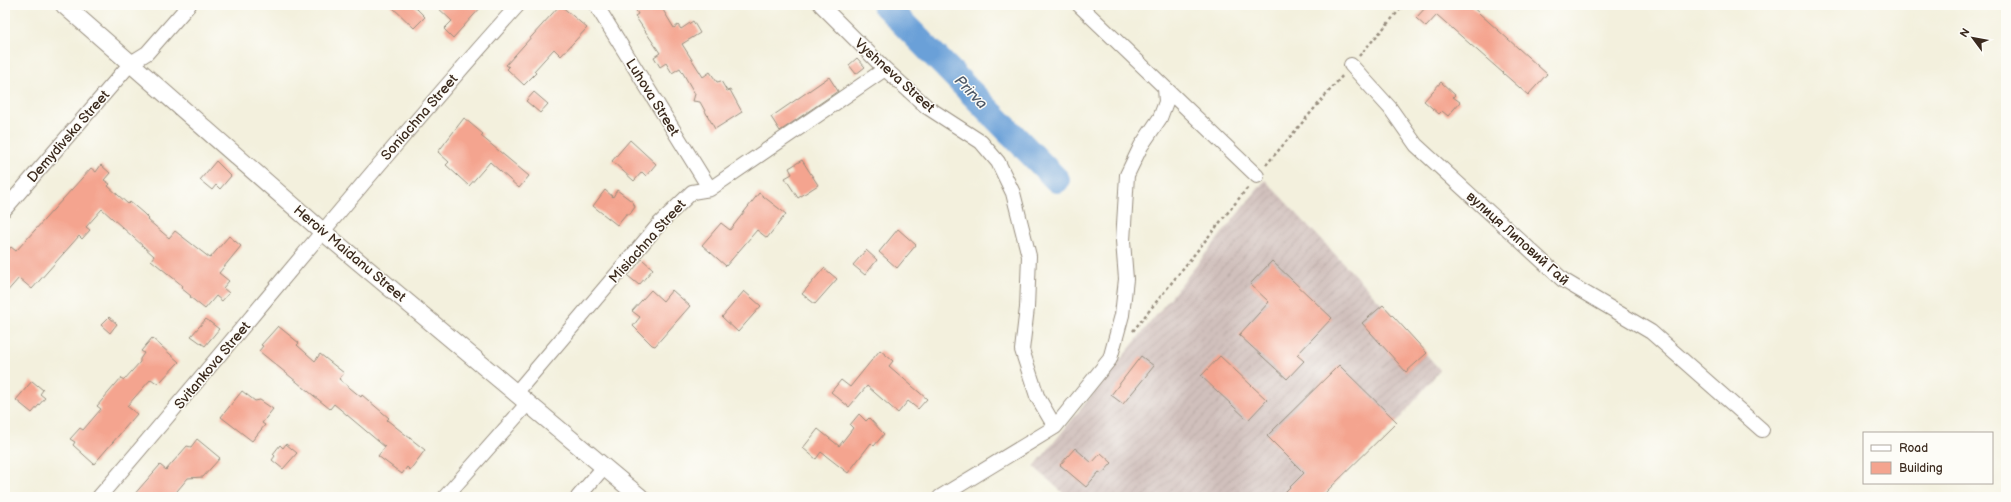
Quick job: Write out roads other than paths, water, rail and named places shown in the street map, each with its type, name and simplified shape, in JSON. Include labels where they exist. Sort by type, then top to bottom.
[{"type":"street","name":"Heroiv Maidanu Street","points":[[64,5],[322,231],[640,497]]},
{"type":"street","name":"Demydivska Street","points":[[5,209],[131,63],[147,53],[189,5]]},
{"type":"street","name":"Soniachna Street","points":[[322,231],[518,5]]},
{"type":"street","name":"Luhova Street","points":[[596,5],[710,189]]},
{"type":"street","name":"Vyshneva Street","points":[[822,5],[885,69],[927,107],[981,142],[998,162],[1013,193],[1029,256],[1027,308],[1022,350],[1037,396],[1056,427]]},
{"type":"street","points":[[1079,5],[1257,176]]},
{"type":"street","name":"вулиця Липовий Гай","points":[[1351,65],[1390,108],[1416,145],[1563,280],[1651,332],[1762,430]]},
{"type":"street","name":"Misiachna Street","points":[[445,497],[660,223],[692,192],[710,189],[885,69]]},
{"type":"street","points":[[940,497],[1056,427],[1110,359],[1122,315],[1126,279],[1123,241],[1127,175],[1141,146],[1160,118],[1166,102],[1164,88]]},
{"type":"street","name":"Svitankova Street","points":[[100,497],[179,405],[322,231]]},
{"type":"street","points":[[578,497],[604,467]]},
{"type":"waterway","name":"Prirva","points":[[885,5],[1057,180]]}]
